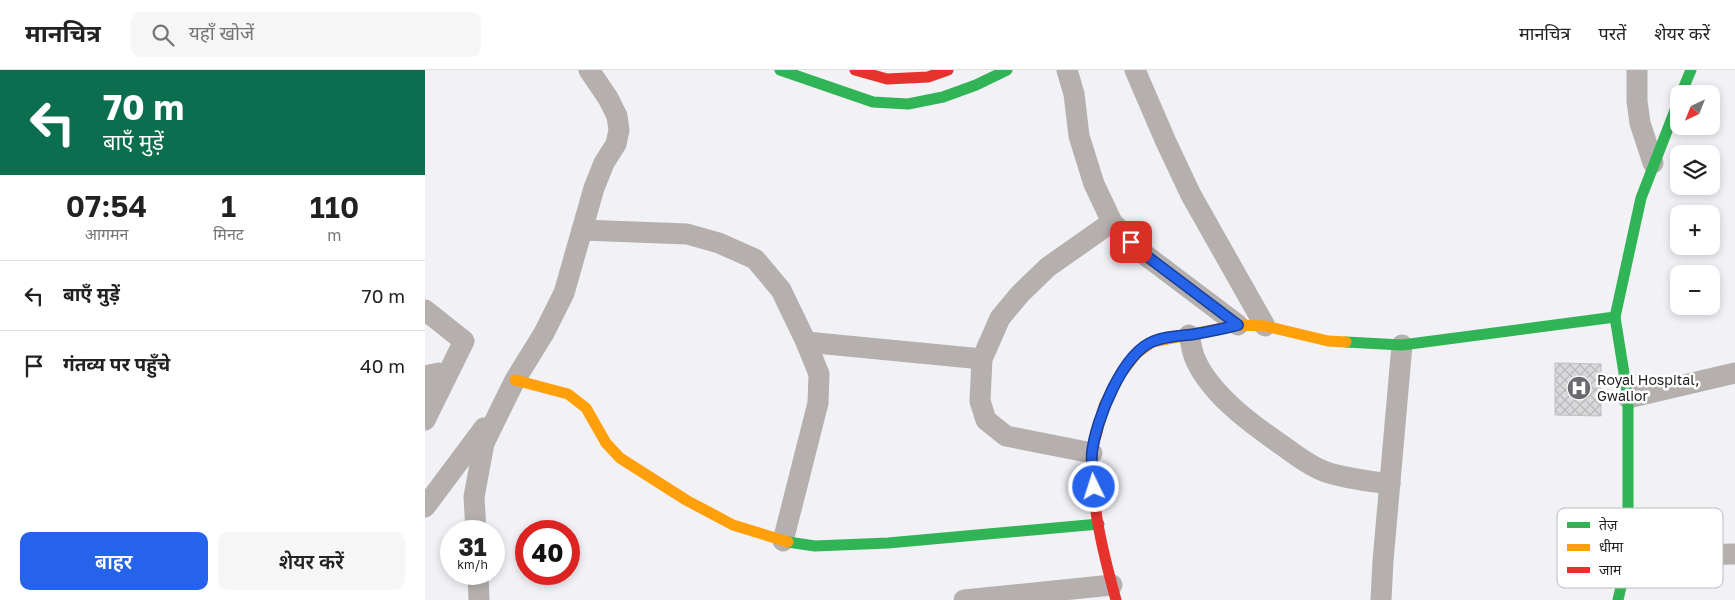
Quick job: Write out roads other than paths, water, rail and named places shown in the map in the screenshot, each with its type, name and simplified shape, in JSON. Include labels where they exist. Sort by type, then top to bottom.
[{"type":"street","points":[[475,520],[474,497],[484,443],[515,380],[564,293],[594,188],[604,163],[616,144],[619,130],[617,116],[608,98],[589,70]]},
{"type":"street","points":[[780,70],[873,102],[908,104],[943,97],[976,85],[1007,70]]},
{"type":"street","points":[[855,70],[928,77],[947,70]]},
{"type":"street","points":[[1067,70],[1074,94],[1079,136],[1094,184],[1112,222],[1140,251],[1238,325]]},
{"type":"street","points":[[1135,70],[1191,195],[1265,326]]},
{"type":"street","points":[[1637,70],[1637,100],[1640,123],[1653,163]]},
{"type":"street","points":[[1685,85],[1691,70]]},
{"type":"street","points":[[1628,508],[1628,398],[1615,316],[1641,198],[1670,122]]},
{"type":"street","points":[[1092,453],[1006,436],[986,420],[980,401],[982,360],[1000,318],[1020,294],[1048,267],[1112,222]]},
{"type":"street","points":[[582,230],[687,234],[719,243],[755,259],[781,290],[807,342],[819,374],[818,403],[783,541]]},
{"type":"street","points":[[425,310],[464,342],[425,420]]},
{"type":"street","points":[[964,600],[1114,592],[1104,555],[1095,504],[1092,453],[1104,406],[1120,375],[1137,353],[1152,342],[1171,336],[1189,335],[1238,325],[1265,326],[1328,341],[1402,345],[1615,316]]},
{"type":"street","points":[[1189,335],[1195,360],[1208,381],[1259,429],[1301,459],[1324,471],[1355,480],[1390,484]]},
{"type":"street","points":[[807,342],[982,360]]},
{"type":"street","points":[[1381,600],[1402,345]]},
{"type":"street","points":[[425,376],[439,373],[425,404]]},
{"type":"street","points":[[1628,398],[1735,373]]},
{"type":"street","points":[[515,380],[567,394],[586,408],[607,443],[620,458],[686,500],[733,525],[783,541],[815,546],[888,543],[1099,524]]},
{"type":"street","points":[[425,507],[504,402]]},
{"type":"street","points":[[478,585],[479,600]]},
{"type":"place","name":"Royal Hospital, Gwalior","points":[[1579,388]]}]
